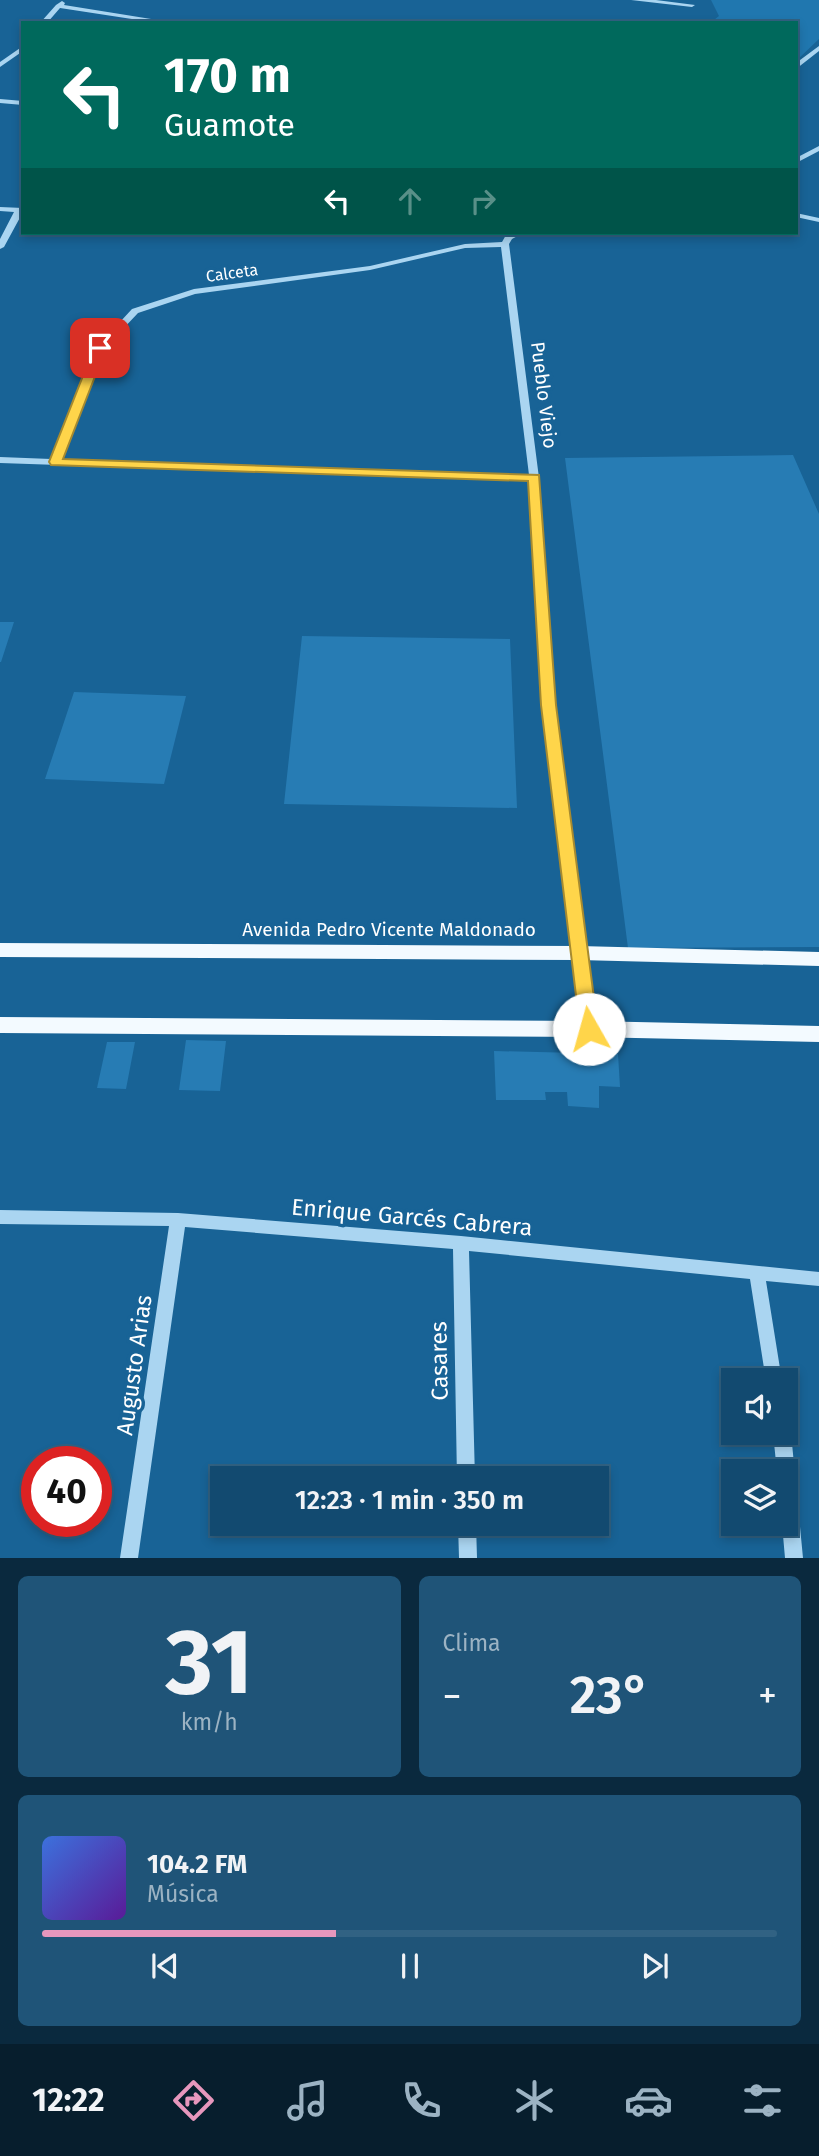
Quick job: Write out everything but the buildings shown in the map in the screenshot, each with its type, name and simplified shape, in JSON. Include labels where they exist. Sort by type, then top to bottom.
[{"type":"main road","name":"Avenida Pedro Vicente Maldonado","points":[[0,950],[579,953],[819,959]]},
{"type":"main road","points":[[0,1025],[589,1029],[819,1034]]},
{"type":"street","points":[[45,21],[65,0]]},
{"type":"street","points":[[634,0],[692,5]]},
{"type":"street","points":[[58,6],[159,21]]},
{"type":"street","points":[[798,65],[819,48]]},
{"type":"street","points":[[0,65],[21,49]]},
{"type":"street","points":[[0,101],[21,103]]},
{"type":"street","points":[[798,160],[819,148]]},
{"type":"street","points":[[0,209],[21,210],[0,247]]},
{"type":"street","points":[[798,215],[819,220]]},
{"type":"street","name":"Calceta","points":[[55,462],[100,348],[135,312],[194,292],[370,268],[508,238]]},
{"type":"street","name":"Pueblo Viejo","points":[[508,238],[534,478],[548,705],[589,1029]]},
{"type":"street","points":[[0,460],[534,478]]},
{"type":"street","name":"Enrique Garcés Cabrera","points":[[0,1217],[178,1220],[461,1243],[819,1279]]},
{"type":"street","name":"Augusto Arias","points":[[129,1558],[178,1220]]},
{"type":"street","name":"Casares","points":[[461,1243],[466,1466]]},
{"type":"street","points":[[757,1272],[772,1368]]},
{"type":"street","points":[[783,1445],[794,1558]]},
{"type":"street","points":[[467,1536],[468,1558]]},
{"type":"shaded area","points":[[711,0],[819,0],[819,39],[798,59],[798,21],[713,21],[719,16]]},
{"type":"route","points":[[100,348],[55,462],[534,478],[548,705],[589,1029]]}]
